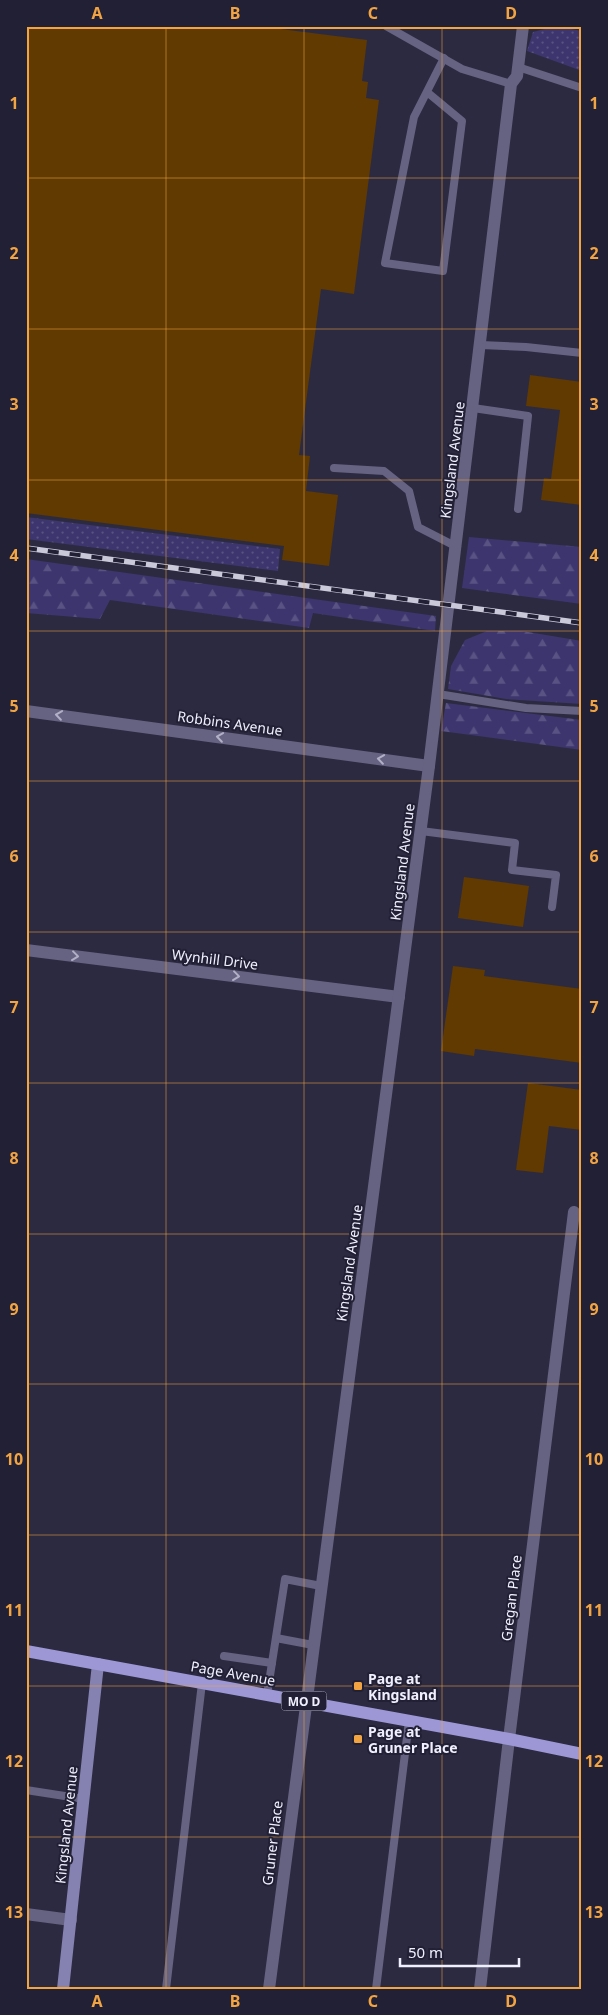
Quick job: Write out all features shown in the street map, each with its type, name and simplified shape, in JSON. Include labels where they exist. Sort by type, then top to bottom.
[{"type":"main road","name":"Page Avenue","points":[[26,1651],[582,1754]]},
{"type":"street","name":"Kingsland Avenue","points":[[306,1702],[400,997],[457,547],[512,84],[517,76],[523,26]]},
{"type":"street","name":"Robbins Avenue","points":[[26,711],[429,766]]},
{"type":"street","name":"Wynhill Drive","points":[[26,950],[400,997]]},
{"type":"street","name":"Gregan Place","points":[[480,1989],[574,1212]]},
{"type":"street","name":"Kingsland Avenue","points":[[63,1989],[98,1664]]},
{"type":"street","name":"Gruner Place","points":[[269,1989],[306,1702]]},
{"type":"street","points":[[26,1914],[71,1920]]},
{"type":"lane","points":[[386,26],[462,68],[512,84]]},
{"type":"lane","points":[[427,92],[462,121],[443,271],[385,263],[414,118],[427,92],[444,58]]},
{"type":"lane","points":[[518,67],[582,88]]},
{"type":"lane","points":[[481,345],[526,347],[582,354]]},
{"type":"lane","points":[[473,408],[528,416],[518,509]]},
{"type":"lane","points":[[334,468],[384,471],[409,491],[418,527],[457,547]]},
{"type":"lane","points":[[438,694],[526,708],[582,711]]},
{"type":"lane","points":[[421,831],[515,843],[512,870],[556,875],[552,907]]},
{"type":"lane","points":[[267,1695],[284,1579],[321,1586]]},
{"type":"lane","points":[[276,1638],[313,1645]]},
{"type":"lane","points":[[224,1656],[272,1664]]},
{"type":"lane","points":[[166,1989],[202,1683]]},
{"type":"lane","points":[[376,1989],[408,1721]]},
{"type":"lane","points":[[26,1790],[84,1799]]},
{"type":"green space","points":[[556,26],[582,31],[582,71],[527,51],[533,32]]},
{"type":"green space","points":[[26,517],[280,549],[278,571],[26,539]]},
{"type":"green space","points":[[469,537],[582,547],[582,604],[462,588]]},
{"type":"green space","points":[[26,559],[436,616],[435,631],[313,613],[309,628],[110,600],[100,619],[26,613]]},
{"type":"green space","points":[[487,631],[522,631],[582,641],[582,704],[506,699],[448,689],[451,666],[465,640]]},
{"type":"green space","points":[[446,703],[582,720],[582,750],[441,731]]},
{"type":"building","points":[[26,26],[257,26],[367,40],[362,81],[368,82],[366,98],[379,100],[354,294],[321,289],[299,455],[310,456],[306,491],[338,495],[329,566],[282,560],[284,546],[26,513]]},
{"type":"building","points":[[530,375],[582,382],[582,505],[541,500],[544,478],[551,479],[560,410],[526,406]]},
{"type":"building","points":[[464,877],[529,886],[523,927],[458,918]]},
{"type":"building","points":[[453,966],[485,970],[484,976],[582,989],[582,1063],[475,1049],[474,1056],[441,1051]]},
{"type":"building","points":[[528,1083],[582,1090],[582,1130],[549,1126],[543,1173],[516,1170]]},
{"type":"railway","points":[[26,548],[582,623]]},
{"type":"place","name":"Page at Kingsland","points":[[358,1686]]},
{"type":"place","name":"Page at Gruner Place","points":[[358,1739]]}]
